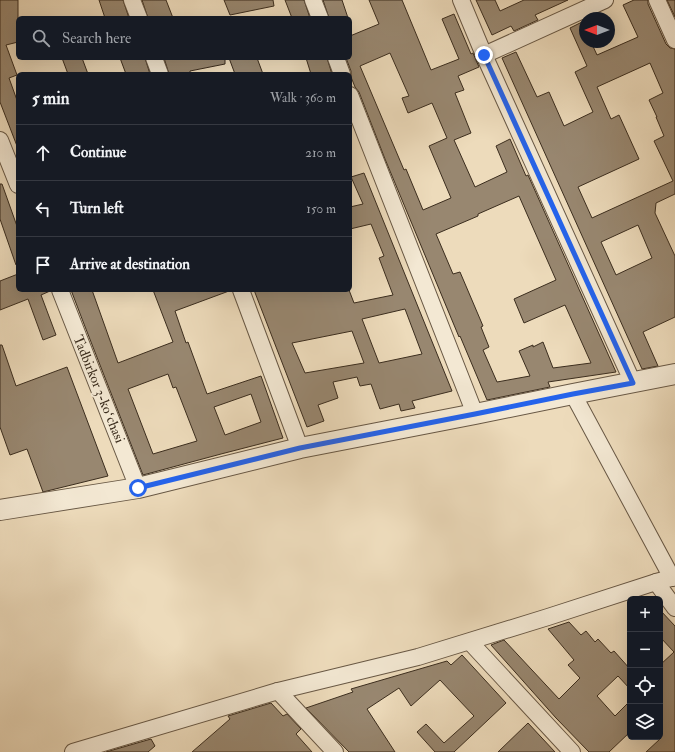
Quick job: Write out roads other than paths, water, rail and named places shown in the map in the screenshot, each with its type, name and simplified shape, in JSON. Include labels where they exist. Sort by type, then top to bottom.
[{"type":"street","points":[[132,0],[138,16]]},
{"type":"street","points":[[313,0],[319,16]]},
{"type":"street","points":[[461,0],[484,55],[633,383]]},
{"type":"street","points":[[484,55],[605,0]]},
{"type":"street","points":[[657,0],[675,40]]},
{"type":"street","points":[[155,60],[159,72]]},
{"type":"street","points":[[337,60],[341,72]]},
{"type":"street","points":[[352,100],[475,414]]},
{"type":"street","points":[[0,140],[16,180]]},
{"type":"street","name":"Tadbirkor 3-koʻchasi","points":[[61,292],[138,488]]},
{"type":"street","points":[[242,292],[300,448]]},
{"type":"street","points":[[0,510],[138,488],[300,448],[675,374]]},
{"type":"street","points":[[73,752],[97,749],[278,691],[418,657],[470,642],[656,582],[673,578],[573,394]]},
{"type":"street","points":[[656,582],[675,608]]},
{"type":"street","points":[[470,642],[572,752]]},
{"type":"street","points":[[278,691],[335,752]]}]
